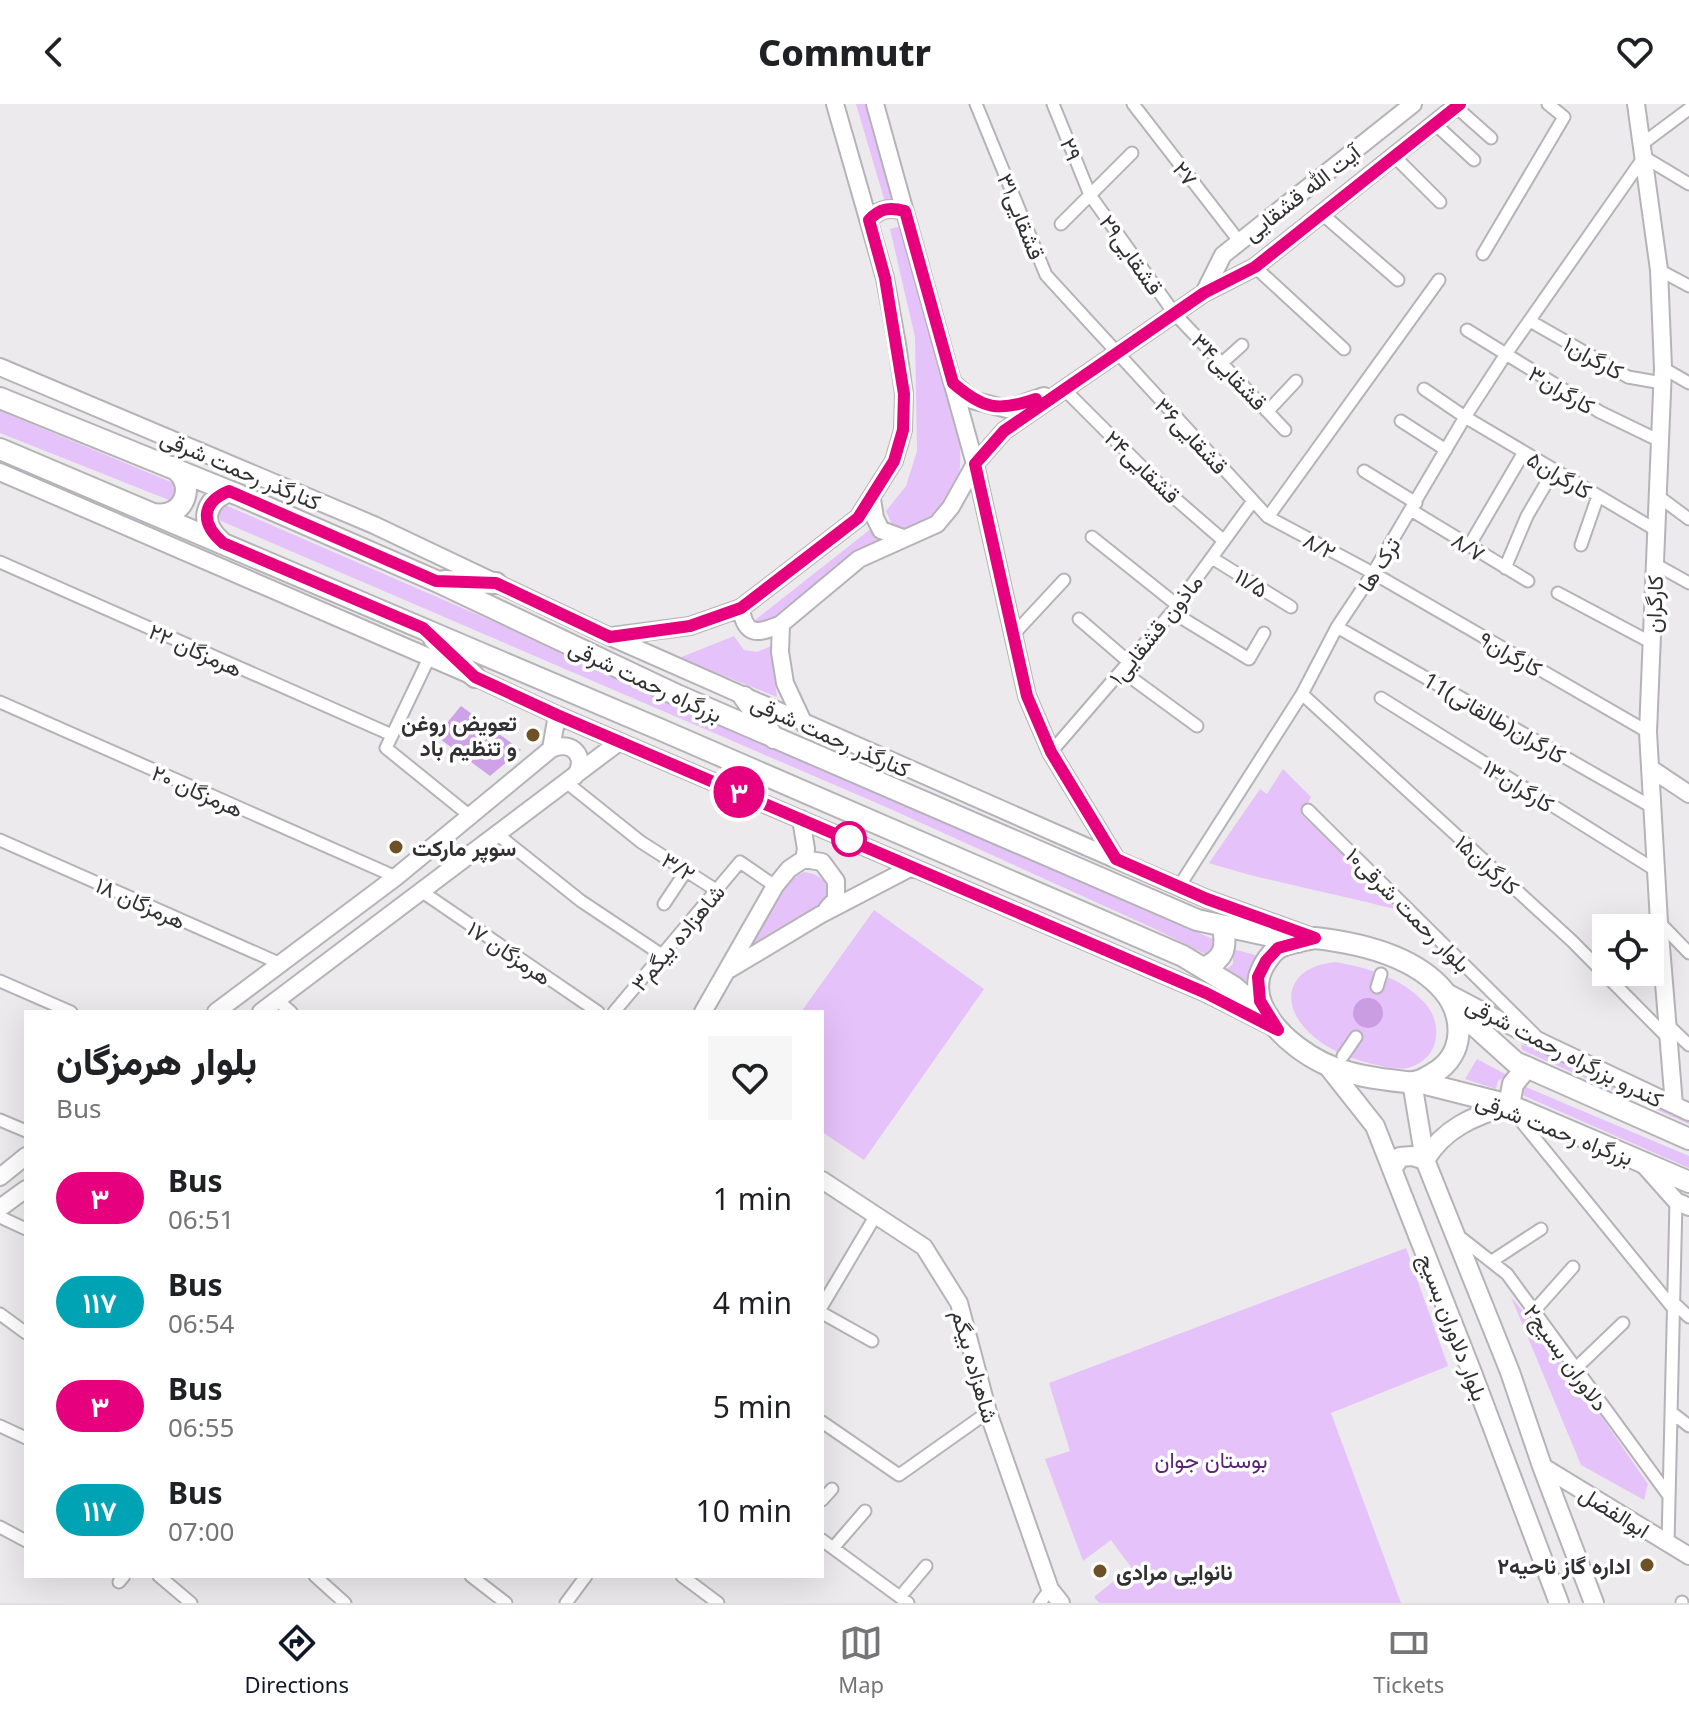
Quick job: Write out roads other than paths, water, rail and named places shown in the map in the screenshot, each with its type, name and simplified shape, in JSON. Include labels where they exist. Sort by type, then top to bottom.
[{"type":"highway","name":"بزرگراه رحمت شرقی","points":[[0,398],[241,496],[436,581],[679,696],[1184,914],[1223,927],[1306,940]]},
{"type":"highway","points":[[0,449],[223,543]]},
{"type":"highway","points":[[151,513],[165,516],[178,510],[186,499],[187,485],[182,472],[170,466]]},
{"type":"highway","points":[[223,543],[212,534],[207,522],[208,508],[216,496],[229,491],[241,496]]},
{"type":"highway","name":"بزرگراه رحمت شرقی","points":[[223,543],[1183,956],[1234,987],[1273,1023]]},
{"type":"highway","points":[[436,581],[496,583]]},
{"type":"highway","points":[[423,628],[475,677]]},
{"type":"highway","points":[[744,697],[774,738]]},
{"type":"highway","points":[[1204,968],[1221,959],[1225,950],[1223,927]]},
{"type":"highway","points":[[1306,940],[1351,942],[1391,956],[1414,967],[1447,997],[1459,1025],[1459,1040],[1453,1056],[1444,1067],[1415,1082],[1368,1078],[1334,1060],[1304,1052],[1273,1023],[1260,1001],[1258,977],[1266,961],[1278,948],[1306,940]]},
{"type":"highway","name":"بزرگراه رحمت شرقی","points":[[1447,997],[1515,1062],[1689,1139]]},
{"type":"highway","points":[[1509,1105],[1513,1084],[1527,1067]]},
{"type":"highway","name":"بزرگراه رحمت شرقی","points":[[1415,1082],[1509,1105],[1689,1182]]},
{"type":"main road","name":"بلوار دلاوران بسیج","points":[[1334,1060],[1375,1126],[1393,1168],[1559,1603]]},
{"type":"main road","name":"بلوار دلاوران بسیج","points":[[1415,1082],[1425,1160],[1510,1372],[1594,1603]]},
{"type":"main road","points":[[1393,1168],[1400,1157],[1412,1156],[1425,1160],[1434,1145],[1456,1126],[1509,1105]]},
{"type":"street","points":[[610,637],[690,626],[741,608],[858,518],[894,461],[903,430],[904,394],[885,278],[835,104]]},
{"type":"street","points":[[875,104],[975,464],[1027,696],[1051,752],[1116,859]]},
{"type":"street","name":"۳۱قشقایی","points":[[976,104],[1046,275],[1117,352]]},
{"type":"street","name":"۲۹","points":[[1053,104],[1090,195]]},
{"type":"street","name":"۲۷","points":[[1133,104],[1239,241]]},
{"type":"street","name":"آیت الله قشقایی","points":[[1204,293],[1223,255],[1413,104]]},
{"type":"street","points":[[1483,254],[1564,117],[1548,104]]},
{"type":"street","name":"کارگران","points":[[1636,104],[1659,270],[1662,376],[1648,732],[1659,914]]},
{"type":"street","points":[[1458,105],[1491,138]]},
{"type":"street","name":"آیت الله قشقایی","points":[[781,624],[859,559],[937,524],[951,507],[975,464],[1004,431],[1204,293],[1255,267],[1458,105]]},
{"type":"street","name":"ترک ها","points":[[1180,885],[1302,694],[1337,627],[1506,354],[1643,150],[1689,109]]},
{"type":"street","points":[[1434,123],[1474,160]]},
{"type":"street","points":[[1643,150],[1689,184]]},
{"type":"street","points":[[1061,224],[1132,153]]},
{"type":"street","points":[[1393,155],[1440,202]]},
{"type":"street","name":"قشقایی۲۹","points":[[1090,195],[1174,313]]},
{"type":"street","points":[[869,220],[885,208],[905,211]]},
{"type":"street","points":[[1321,213],[1398,280]]},
{"type":"street","points":[[1255,267],[1344,349]]},
{"type":"street","points":[[1659,270],[1689,286]]},
{"type":"street","points":[[1268,517],[1439,280]]},
{"type":"street","name":"قشقایی۳۴","points":[[1174,313],[1285,430]]},
{"type":"street","name":"۱کارگران","points":[[1530,321],[1628,377],[1662,376],[1689,383]]},
{"type":"street","name":"کارگران۳","points":[[1467,330],[1600,412],[1660,441]]},
{"type":"street","points":[[1223,362],[1242,345]]},
{"type":"street","name":"قشقایی۳۶","points":[[1117,352],[1268,517]]},
{"type":"street","name":"کنارگذر رحمت شرقی","points":[[0,367],[374,525],[610,637],[804,724],[1306,940]]},
{"type":"street","points":[[1268,411],[1296,381]]},
{"type":"street","points":[[953,383],[972,400],[1007,409],[1064,389]]},
{"type":"street","name":"قشقایی۲۴","points":[[1064,389],[1163,488],[1224,541]]},
{"type":"street","name":"کارگران۵","points":[[1424,389],[1465,417],[1656,530]]},
{"type":"street","points":[[1401,421],[1446,450]]},
{"type":"street","points":[[1469,546],[1524,452]]},
{"type":"street","points":[[1505,568],[1527,516],[1554,470]]},
{"type":"street","name":"۸/۷","points":[[1364,471],[1469,546],[1528,581]]},
{"type":"street","points":[[0,472],[1273,1023]]},
{"type":"street","points":[[1581,545],[1598,496]]},
{"type":"street","points":[[1658,496],[1689,519]]},
{"type":"street","points":[[872,499],[875,518],[881,530],[903,538]]},
{"type":"street","name":"ماذون قشقایی۱","points":[[1051,752],[1175,608],[1253,501]]},
{"type":"street","name":"۸/۲","points":[[1268,517],[1373,573]]},
{"type":"street","points":[[1092,537],[1175,608],[1249,659],[1264,633]]},
{"type":"street","name":"۱۱/۵","points":[[1212,558],[1291,607]]},
{"type":"street","name":"هرمزگان ۲۲","points":[[0,562],[392,735]]},
{"type":"street","points":[[1655,564],[1689,583]]},
{"type":"street","name":"کارگران۹","points":[[1373,573],[1648,732]]},
{"type":"street","points":[[1012,636],[1064,580]]},
{"type":"street","points":[[1558,593],[1652,643]]},
{"type":"street","points":[[741,608],[743,622],[750,630],[763,632],[781,624],[780,652],[785,683],[804,724]]},
{"type":"street","points":[[1079,619],[1125,666],[1197,726]]},
{"type":"street","name":"11کارگران(طالقانی)","points":[[1337,627],[1652,807]]},
{"type":"street","points":[[429,658],[386,748],[470,816]]},
{"type":"street","name":"۱۵کارگران","points":[[1302,694],[1669,1032],[1689,1045]]},
{"type":"street","name":"کارگران۱۳","points":[[1381,698],[1657,871]]},
{"type":"street","name":"هرمزگان ۲۰","points":[[0,702],[396,877]]},
{"type":"street","points":[[551,749],[557,715]]},
{"type":"street","points":[[264,1010],[619,742]]},
{"type":"street","points":[[219,1010],[396,877],[551,749],[569,745],[577,751],[581,759],[580,768],[570,779]]},
{"type":"street","points":[[1650,768],[1689,794]]},
{"type":"street","name":"۳/۲","points":[[570,779],[641,842],[716,890]]},
{"type":"street","name":"۱۰بلوار رحمت شرقی","points":[[1308,810],[1543,1043]]},
{"type":"street","points":[[801,819],[806,849],[804,859]]},
{"type":"street","points":[[497,834],[581,901],[662,955]]},
{"type":"street","name":"هرمزگان ۱۸","points":[[0,840],[281,964]]},
{"type":"street","points":[[704,1010],[775,886],[789,869],[804,859],[822,862],[836,881],[836,899],[820,915]]},
{"type":"street","name":"۳شاهزاده بیگم","points":[[616,1010],[740,862],[775,886]]},
{"type":"street","points":[[728,970],[820,915],[912,867]]},
{"type":"street","points":[[664,904],[686,871]]},
{"type":"street","name":"هرمزگان ۱۷","points":[[421,891],[595,1010]]},
{"type":"street","points":[[1664,927],[1689,953]]},
{"type":"street","points":[[1377,987],[1381,974]]},
{"type":"street","name":"کارگران","points":[[1664,977],[1669,1032],[1682,1108]]},
{"type":"street","points":[[0,981],[66,1010]]},
{"type":"street","name":"کندرو بزرگراه رحمت شرقی","points":[[1447,997],[1682,1108]]},
{"type":"street","points":[[277,1000],[289,1010]]},
{"type":"street","points":[[1334,1060],[1356,1037]]},
{"type":"street","points":[[1509,1105],[1673,1305],[1689,1317]]},
{"type":"street","points":[[0,1120],[24,1130]]},
{"type":"street","points":[[0,1177],[24,1158]]},
{"type":"street","points":[[1641,1161],[1682,1204],[1673,1305],[1668,1543]]},
{"type":"street","name":"شاهزاده بیگم","points":[[824,1181],[924,1247],[959,1303],[988,1412],[1050,1598]]},
{"type":"street","points":[[0,1208],[24,1190]]},
{"type":"street","points":[[824,1303],[876,1215]]},
{"type":"street","points":[[0,1217],[24,1228]]},
{"type":"street","points":[[1492,1261],[1541,1229]]},
{"type":"street","name":"دلاوران بسیج۲","points":[[1452,1231],[1507,1274],[1669,1496]]},
{"type":"street","points":[[1534,1311],[1573,1267]]},
{"type":"street","points":[[0,1314],[24,1332]]},
{"type":"street","points":[[824,1314],[872,1341]]},
{"type":"street","points":[[1575,1369],[1623,1323]]},
{"type":"street","points":[[824,1423],[899,1475],[988,1412]]},
{"type":"street","points":[[1671,1412],[1689,1426]]},
{"type":"street","points":[[0,1426],[24,1437]]},
{"type":"street","name":"ابوالفضل","points":[[1542,1466],[1689,1556]]},
{"type":"street","points":[[824,1498],[832,1489]]},
{"type":"street","points":[[833,1548],[865,1511]]},
{"type":"street","points":[[0,1527],[24,1540]]},
{"type":"street","points":[[824,1541],[904,1600],[926,1566]]},
{"type":"street","points":[[161,1578],[191,1603]]},
{"type":"street","points":[[317,1578],[345,1603]]},
{"type":"street","points":[[474,1578],[506,1603]]},
{"type":"street","points":[[566,1603],[585,1578]]},
{"type":"street","points":[[685,1578],[718,1603]]},
{"type":"place","name":"تعویض روغن و تنظیم باد","points":[[533,735]]},
{"type":"place","name":"سوپر مارکت","points":[[396,847]]},
{"type":"place","name":"اداره گاز ناحیه۲","points":[[1647,1565]]},
{"type":"place","name":"نانوایی مرادی","points":[[1100,1571]]},
{"type":"park label","name":"بوستان جوان","points":[[1211,1459]]}]
